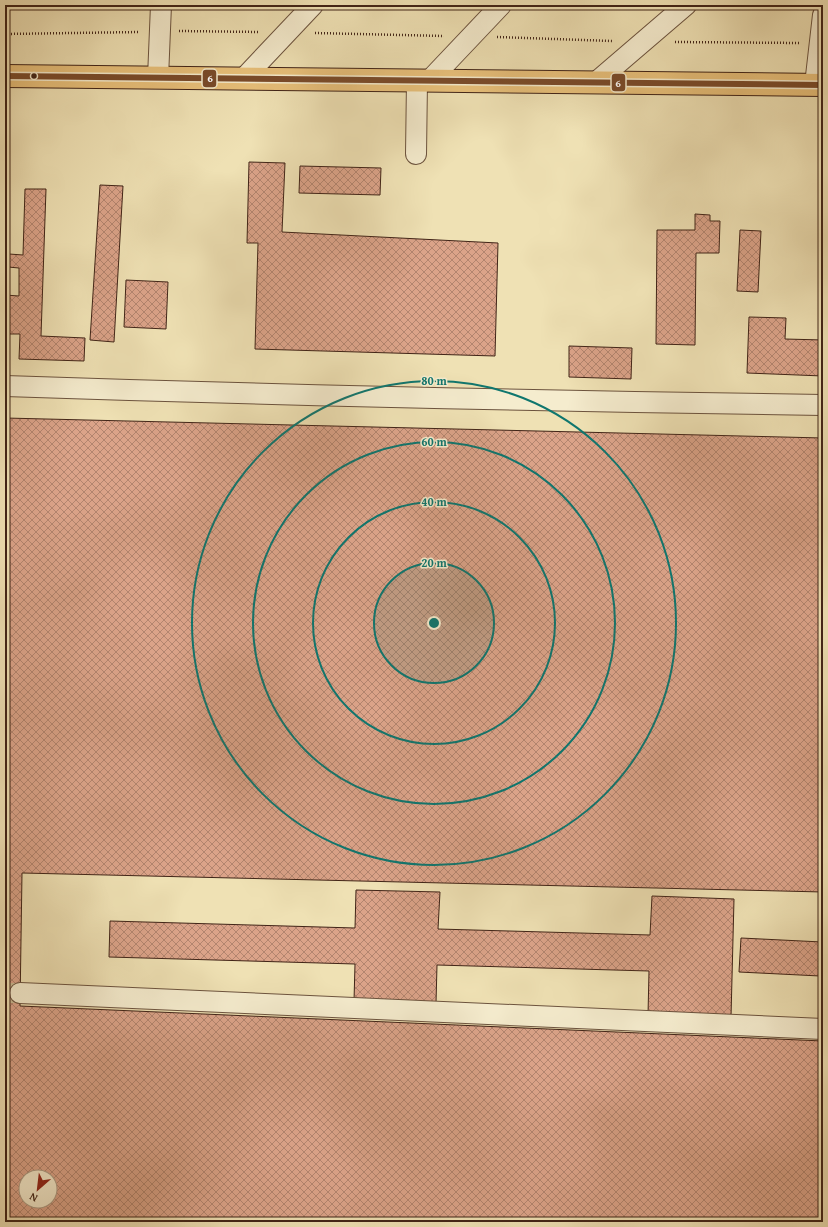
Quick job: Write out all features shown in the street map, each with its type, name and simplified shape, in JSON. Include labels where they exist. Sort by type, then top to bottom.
[{"type":"main road","points":[[5,76],[819,85]]},
{"type":"lane","points":[[158,78],[161,5]]},
{"type":"lane","points":[[243,79],[312,5]]},
{"type":"lane","points":[[416,154],[423,81],[501,5]]},
{"type":"lane","points":[[595,83],[686,5]]},
{"type":"lane","points":[[819,85],[820,44],[823,15]]},
{"type":"lane","points":[[5,386],[174,392],[823,405]]},
{"type":"lane","points":[[20,993],[823,1028]]},
{"type":"path","points":[[5,34],[160,31],[287,32],[642,42],[820,44]]},
{"type":"building","points":[[249,162],[285,163],[282,232],[498,243],[495,356],[255,349],[258,243],[247,243]]},
{"type":"building","points":[[300,166],[381,168],[380,195],[299,193]]},
{"type":"building","points":[[100,185],[123,186],[114,342],[90,340]]},
{"type":"building","points":[[25,189],[46,189],[41,336],[85,338],[84,361],[19,359],[20,334],[5,334],[5,295],[19,296],[19,268],[8,267],[9,254],[23,255]]},
{"type":"building","points":[[695,214],[710,215],[710,221],[720,221],[719,253],[696,253],[695,345],[656,344],[657,230],[695,230]]},
{"type":"building","points":[[740,230],[761,231],[758,292],[737,291]]},
{"type":"building","points":[[126,280],[168,282],[166,329],[124,327]]},
{"type":"building","points":[[749,317],[786,318],[785,339],[823,340],[823,376],[747,373]]},
{"type":"building","points":[[569,346],[632,348],[631,379],[569,377]]},
{"type":"building","points":[[5,418],[823,438],[823,892],[22,873],[20,1006],[823,1041],[823,1222],[5,1222]]},
{"type":"building","points":[[356,890],[440,892],[438,929],[650,935],[652,896],[734,899],[731,1017],[648,1015],[649,971],[437,965],[436,1003],[354,1001],[355,964],[109,957],[110,921],[355,928]]},
{"type":"building","points":[[741,938],[822,942],[820,976],[739,972]]},
{"type":"tunnel","points":[[5,993],[20,993]]},
{"type":"transit line","name":"6","points":[[5,76],[823,85]]}]
